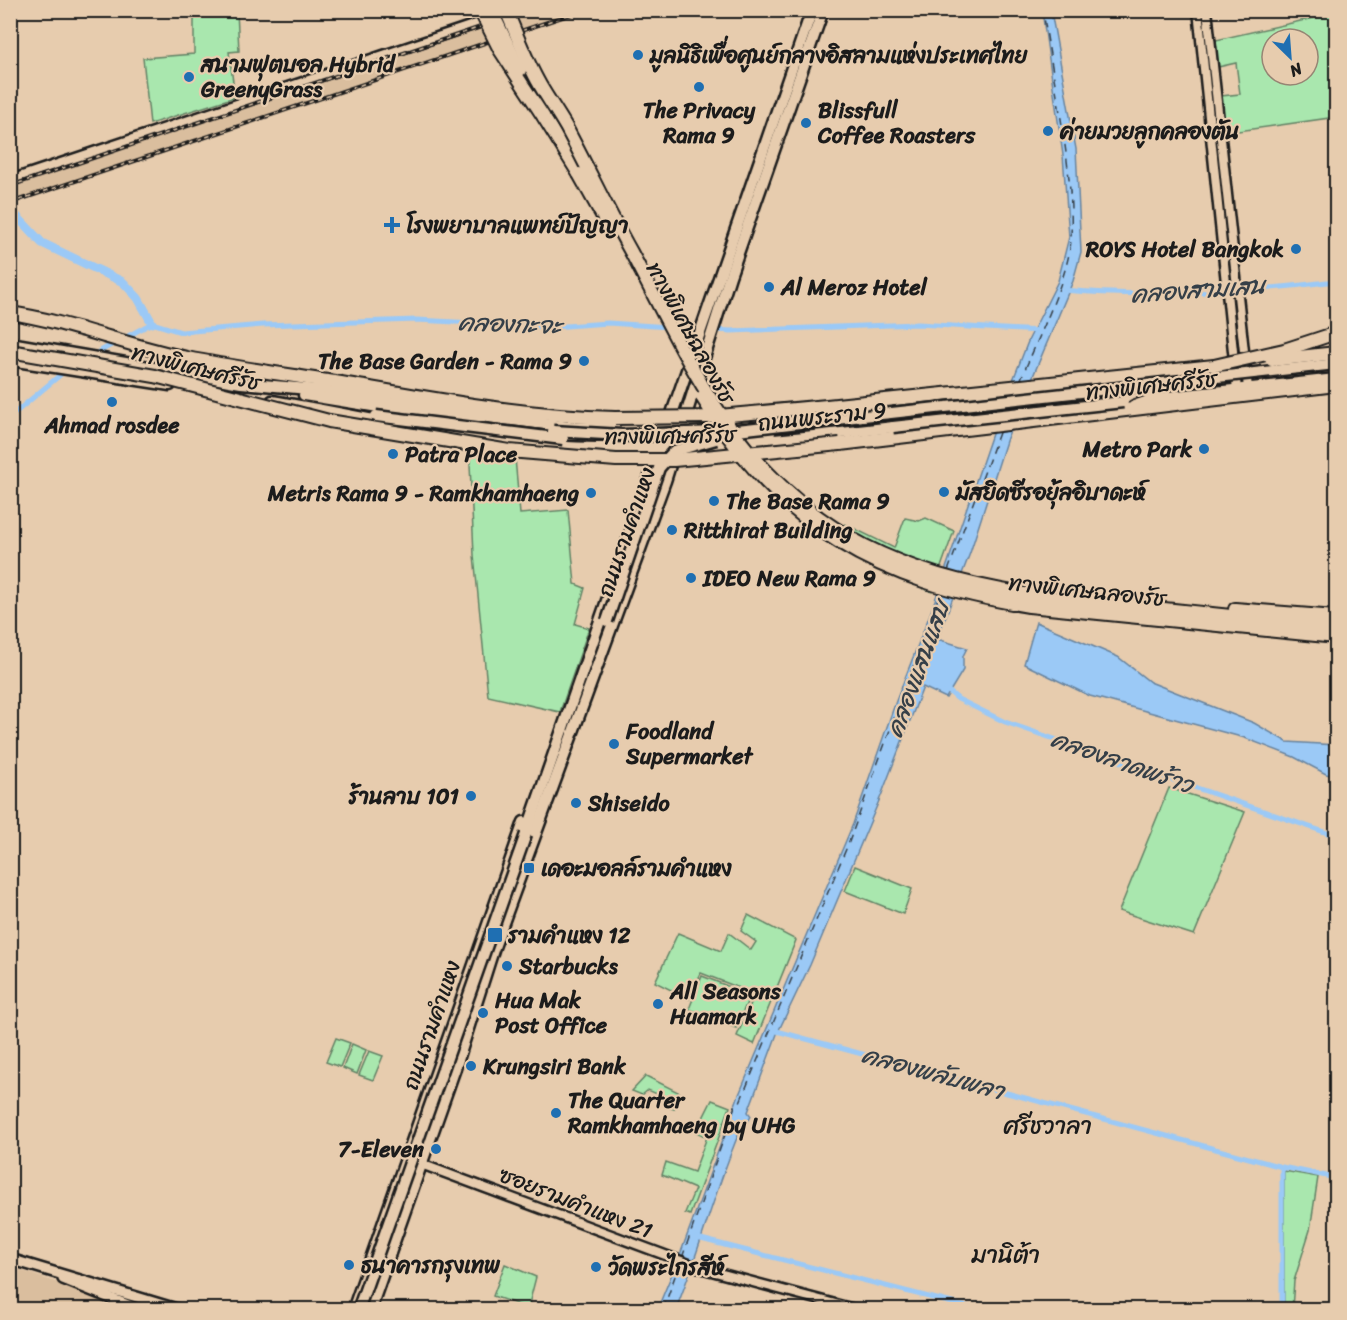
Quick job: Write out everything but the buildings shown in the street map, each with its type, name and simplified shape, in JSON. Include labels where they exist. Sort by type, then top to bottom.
[{"type":"highway","points":[[480,10],[500,50],[543,116]]},
{"type":"highway","name":"ทางพิเศษฉลองรัช","points":[[491,10],[543,116],[579,174],[695,387],[724,433],[776,495],[794,512],[837,542],[890,569],[975,597],[1029,606],[1336,637]]},
{"type":"highway","name":"ทางพิเศษฉลองรัช","points":[[506,10],[539,83],[565,126],[702,382],[734,431],[766,472],[802,506],[843,534],[882,555],[934,575],[981,588],[1195,614],[1336,627]]},
{"type":"highway","points":[[515,10],[565,126]]},
{"type":"highway","points":[[10,304],[50,319]]},
{"type":"highway","name":"ทางพิเศษศรีรัช","points":[[10,314],[50,319],[98,336],[186,358],[483,408],[583,418],[678,418],[742,414],[1336,352]]},
{"type":"highway","points":[[10,322],[50,319]]},
{"type":"highway","points":[[1214,366],[1284,350],[1336,333]]},
{"type":"highway","points":[[1270,367],[1336,344]]},
{"type":"highway","name":"ทางพิเศษศรีรัช","points":[[10,351],[146,374],[328,421],[509,451],[616,459],[675,460],[783,451],[1336,385]]},
{"type":"highway","points":[[1195,614],[1224,609],[1336,617]]},
{"type":"main road","name":"ถนนรามคำแหง","points":[[358,1310],[526,834],[658,448],[714,312],[812,24],[812,10]]},
{"type":"main road","name":"ถนนรามคำแหง","points":[[812,24],[823,10]]},
{"type":"main road","name":"ถนนพระราม 9","points":[[10,343],[287,389],[330,392],[479,416],[548,425],[624,429],[682,427],[888,408],[1336,360]]},
{"type":"main road","name":"ถนนรามคำแหง","points":[[370,1310],[478,994],[665,481],[689,403],[700,350]]},
{"type":"main road","points":[[1244,354],[1251,369]]},
{"type":"main road","name":"ถนนพระราม 9","points":[[10,360],[277,402],[484,439],[551,446],[619,448],[675,448],[1336,371]]},
{"type":"main road","name":"ถนนพระราม 9","points":[[277,402],[574,433],[719,432],[1336,364]]},
{"type":"main road","points":[[1153,380],[1125,379],[1043,388],[1035,394],[1033,401],[1039,415],[1045,417],[1131,407],[1154,399]]},
{"type":"main road","name":"ถนนพระราม 9","points":[[287,389],[376,412],[573,440],[715,443],[893,427],[1336,379]]},
{"type":"main road","points":[[624,429],[652,419],[677,400]]},
{"type":"main road","points":[[689,403],[692,415],[702,425]]},
{"type":"main road","points":[[548,425],[555,435],[551,446]]},
{"type":"main road","points":[[665,481],[674,466],[686,457],[715,443]]},
{"type":"main road","points":[[589,687],[607,621],[659,468],[674,451],[715,443]]},
{"type":"main road","points":[[619,448],[638,458],[650,474]]},
{"type":"main road","name":"ถนนรามคำแหง","points":[[353,1310],[479,944],[532,802],[552,756]]},
{"type":"main road","name":"ถนนรามคำแหง","points":[[365,1310],[454,1055],[478,994]]},
{"type":"main road","points":[[374,1247],[390,1252]]},
{"type":"main road","points":[[10,1259],[180,1310]]},
{"type":"main road","points":[[22,1262],[140,1310]]},
{"type":"main road","points":[[124,1292],[166,1310]]},
{"type":"street","points":[[10,180],[515,10]]},
{"type":"street","points":[[1198,10],[1234,371],[1243,389]]},
{"type":"street","points":[[1207,10],[1244,354]]},
{"type":"street","points":[[1220,228],[1231,226]]},
{"type":"street","points":[[1243,389],[1251,369]]},
{"type":"street","name":"ซอยรามคำแหง 21","points":[[421,1164],[700,1268],[858,1310]]},
{"type":"shaded area","points":[[524,11],[587,11],[11,204],[10,181]]},
{"type":"shaded area","points":[[11,1267],[55,1282],[125,1309],[11,1309]]},
{"type":"green space","name":"สนามฟุตบอล Hybrid GreenyGrass","points":[[194,11],[237,11],[239,51],[229,52],[235,97],[150,124],[143,58],[194,54]]},
{"type":"green space","points":[[1336,13],[1336,117],[1224,133],[1221,96],[1240,94],[1236,63],[1218,67],[1216,40],[1260,30],[1260,87],[1320,87],[1320,27],[1274,27]]},
{"type":"green space","points":[[469,441],[514,447],[520,514],[568,510],[575,584],[585,588],[575,624],[589,628],[560,712],[488,696],[474,555]]},
{"type":"green space","points":[[905,518],[919,521],[926,518],[954,531],[932,592],[885,572],[837,547],[845,524],[894,548]]},
{"type":"green space","points":[[1169,788],[1245,812],[1194,935],[1119,911]]},
{"type":"green space","points":[[855,866],[912,889],[903,914],[845,891]]},
{"type":"green space","points":[[748,915],[796,940],[754,1044],[737,1036],[755,994],[701,973],[689,999],[655,982],[678,933],[721,951],[729,933],[751,950],[756,942],[741,931]]},
{"type":"green space","points":[[702,976],[750,995],[736,1028],[689,1009]]},
{"type":"green space","points":[[336,1038],[350,1043],[340,1067],[326,1062]]},
{"type":"green space","points":[[352,1044],[366,1050],[357,1074],[343,1068]]},
{"type":"green space","points":[[369,1051],[383,1056],[373,1080],[359,1075]]},
{"type":"green space","points":[[646,1076],[680,1093],[674,1109],[668,1107],[671,1100],[648,1090],[642,1095],[632,1091]]},
{"type":"green space","points":[[712,1100],[730,1107],[690,1215],[685,1213],[695,1189],[662,1175],[666,1162],[694,1172],[707,1137],[696,1132]]},
{"type":"green space","points":[[1284,1171],[1318,1177],[1310,1230],[1294,1281],[1292,1309],[1284,1309]]},
{"type":"green space","points":[[505,1264],[536,1277],[528,1308],[493,1296]]},
{"type":"water","name":"คลองแสนแสบ","points":[[1042,11],[1051,11],[1076,149],[1081,252],[1073,281],[1007,438],[970,553],[937,639],[967,648],[963,656],[963,670],[946,698],[923,687],[881,796],[810,965],[777,1034],[748,1112],[751,1116],[748,1122],[744,1121],[734,1144],[676,1309],[657,1310],[681,1252],[738,1097],[853,824],[896,701],[932,609],[992,434],[1029,339],[1058,281],[1069,237],[1063,155]]},
{"type":"water","points":[[1036,622],[1118,657],[1150,682],[1254,723],[1287,742],[1336,745],[1336,776],[1326,774],[1294,757],[1245,738],[1090,696],[1024,664]]},
{"type":"waterway","points":[[10,209],[42,243],[123,282],[138,298],[152,323]]},
{"type":"waterway","name":"คลองสามเสน","points":[[1062,290],[1129,294],[1199,293],[1336,281]]},
{"type":"waterway","name":"คลองกะจะ","points":[[93,355],[152,323],[181,332],[263,325],[417,320],[552,327],[608,323],[731,331],[918,324],[1040,331]]},
{"type":"waterway","name":"คลองกะจะ","points":[[10,417],[66,370]]},
{"type":"waterway","name":"คลองลาดพร้าว","points":[[946,689],[958,699],[1005,722],[1336,836]]},
{"type":"waterway","name":"คลองพลับพลา","points":[[773,1030],[1282,1167],[1336,1178]]},
{"type":"waterway","points":[[1282,1167],[1282,1310]]},
{"type":"waterway","points":[[697,1238],[980,1310]]},
{"type":"ferry route","points":[[1020,381],[1065,271],[1071,238],[1066,153],[1043,10]]},
{"type":"ferry route","points":[[948,571],[1000,430]]},
{"type":"ferry route","points":[[682,1258],[735,1106],[740,1102],[849,842],[940,593]]},
{"type":"ferry route","points":[[663,1310],[679,1265]]},
{"type":"railway","points":[[10,186],[531,10]]},
{"type":"railway","points":[[10,203],[583,10]]},
{"type":"place","name":"มูลนิธิเพื่อศูนย์กลางอิสลามแห่งประเทศไทย","points":[[638,55]]},
{"type":"place","name":"สนามฟุตบอล Hybrid GreenyGrass","points":[[189,77]]},
{"type":"place","name":"The Privacy Rama 9","points":[[699,87]]},
{"type":"place","name":"Blissfull Coffee Roasters","points":[[806,123]]},
{"type":"place","name":"ค่ายมวยลูกคลองตัน","points":[[1048,131]]},
{"type":"place","name":"โรงพยาบาลแพทย์ปัญญา","points":[[392,225]]},
{"type":"place","name":"ROYS Hotel Bangkok","points":[[1296,249]]},
{"type":"place","name":"Al Meroz Hotel","points":[[769,287]]},
{"type":"place","name":"The Base Garden - Rama 9","points":[[584,361]]},
{"type":"place","name":"Ahmad rosdee","points":[[112,402]]},
{"type":"place","name":"Metro Park","points":[[1204,449]]},
{"type":"place","name":"Patra Place","points":[[393,454]]},
{"type":"place","name":"มัสยิดซีรอยุ้ลอิบาดะห์","points":[[944,492]]},
{"type":"place","name":"Metris Rama 9 - Ramkhamhaeng","points":[[591,493]]},
{"type":"place","name":"The Base Rama 9","points":[[714,501]]},
{"type":"place","name":"Ritthirat Building","points":[[672,530]]},
{"type":"place","name":"IDEO New Rama 9","points":[[691,578]]},
{"type":"place","name":"Foodland Supermarket","points":[[614,744]]},
{"type":"place","name":"ร้านลาบ 101","points":[[471,796]]},
{"type":"place","name":"Shiseido","points":[[576,803]]},
{"type":"place","name":"เดอะมอลล์รามคำแหง","points":[[529,868]]},
{"type":"place","name":"รามคำแหง 12","points":[[495,935]]},
{"type":"place","name":"Starbucks","points":[[507,966]]},
{"type":"place","name":"All Seasons Huamark","points":[[658,1004]]},
{"type":"place","name":"Hua Mak Post Office","points":[[483,1013]]},
{"type":"place","name":"Krungsiri Bank","points":[[471,1066]]},
{"type":"place","name":"The Quarter Ramkhamhaeng by UHG","points":[[556,1113]]},
{"type":"place","name":"7-Eleven","points":[[436,1149]]},
{"type":"place","name":"ธนาคารกรุงเทพ","points":[[349,1265]]},
{"type":"place","name":"วัดพระไกรสีห์","points":[[596,1267]]},
{"type":"district","name":"ศรีชวาลา","points":[[1048,1126]]},
{"type":"district","name":"มานิต้า","points":[[1006,1255]]}]
